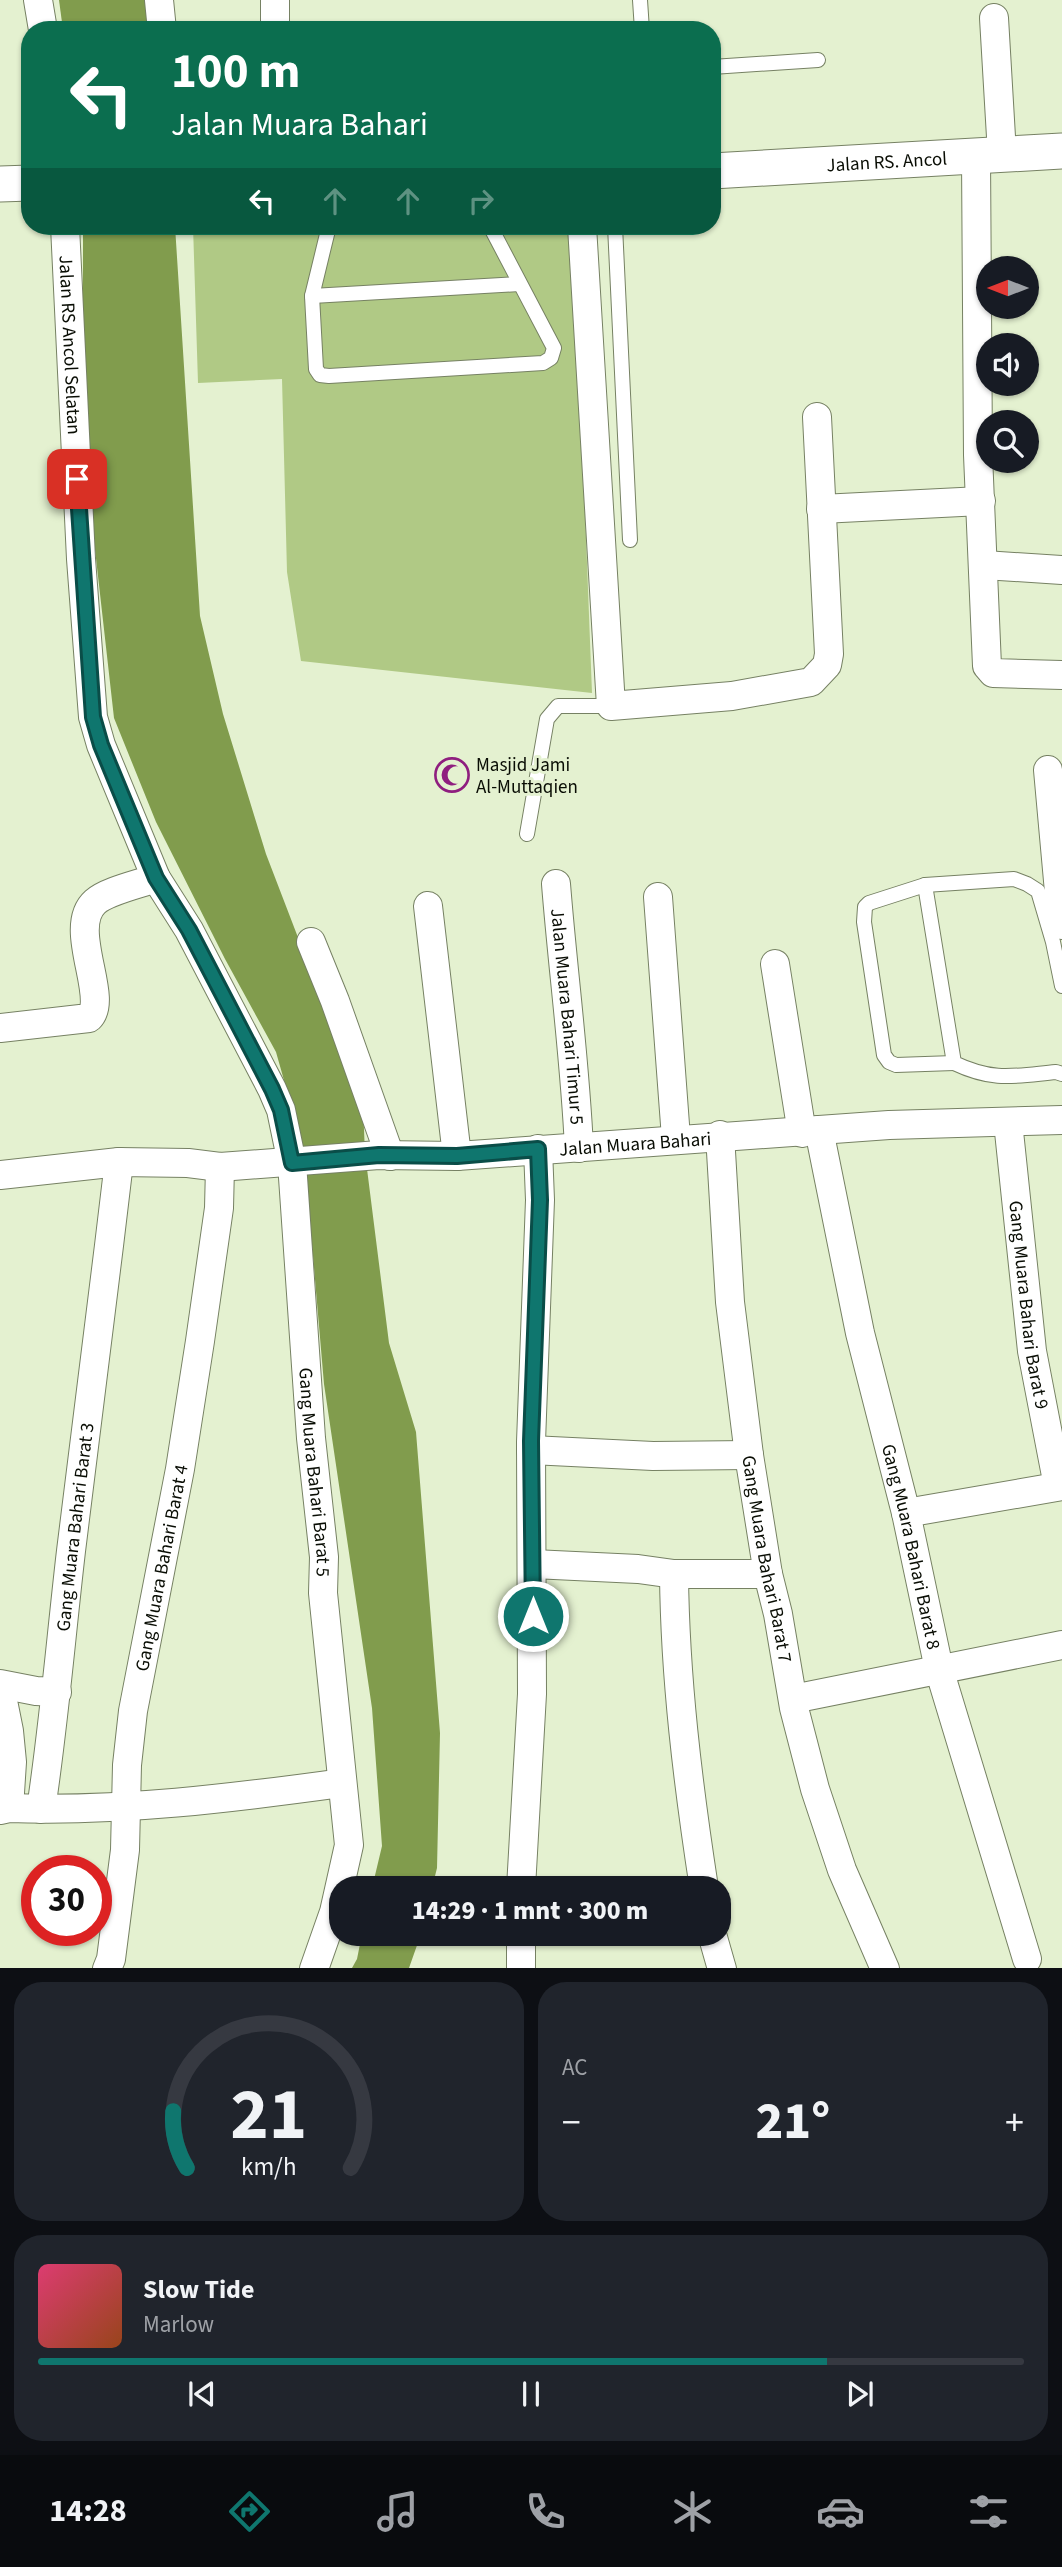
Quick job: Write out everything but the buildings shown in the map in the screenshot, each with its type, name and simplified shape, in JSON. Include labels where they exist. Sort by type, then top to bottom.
[{"type":"street","points":[[38,0],[42,21]]},
{"type":"street","points":[[159,0],[161,21]]},
{"type":"street","points":[[275,0],[275,21]]},
{"type":"street","points":[[994,18],[978,441],[987,666],[990,672],[1062,675]]},
{"type":"street","name":"Jalan RS. Ancol","points":[[721,170],[1062,151]]},
{"type":"street","points":[[0,184],[21,183]]},
{"type":"street","name":"Jalan RS Ancol Selatan","points":[[65,235],[81,559],[93,717],[101,745],[156,878]]},
{"type":"street","points":[[584,235],[611,706],[732,696],[811,682],[827,665],[829,654],[817,416]]},
{"type":"street","points":[[821,509],[981,501]]},
{"type":"street","points":[[984,565],[1062,570]]},
{"type":"street","points":[[1048,771],[1062,925]]},
{"type":"street","points":[[0,1028],[92,1015],[96,1004],[85,916],[96,901],[156,878]]},
{"type":"street","name":"Gang Muara Bahari Barat 5","points":[[156,878],[189,930],[272,1089],[281,1110],[294,1163],[311,1438],[324,1557],[323,1593],[349,1845],[334,1912],[314,1968]]},
{"type":"street","name":"Jalan Muara Bahari Timur 5","points":[[556,884],[576,1087],[579,1148]]},
{"type":"street","points":[[658,897],[676,1138]]},
{"type":"street","points":[[428,906],[457,1156]]},
{"type":"street","points":[[311,942],[335,1001],[384,1155]]},
{"type":"street","name":"Gang Muara Bahari Barat 8","points":[[775,964],[811,1131],[906,1513],[939,1669],[1027,1959]]},
{"type":"street","name":"Jalan Muara Bahari","points":[[0,1175],[119,1162],[188,1163],[220,1167],[384,1155],[457,1156],[676,1138],[889,1125],[1062,1120]]},
{"type":"street","name":"Gang Muara Bahari Barat 9","points":[[1008,1122],[1032,1351],[1060,1486]]},
{"type":"street","name":"Gang Muara Bahari Barat 7","points":[[720,1135],[730,1303],[749,1455],[768,1574],[793,1699],[815,1789],[842,1870],[885,1968]]},
{"type":"street","points":[[522,1876],[532,1694],[531,1450],[540,1200],[538,1149]]},
{"type":"street","name":"Gang Muara Bahari Barat 3","points":[[41,1809],[119,1162]]},
{"type":"street","name":"Gang Muara Bahari Barat 4","points":[[107,1968],[111,1959],[125,1850],[127,1765],[133,1711],[180,1469],[219,1208],[220,1167]]},
{"type":"street","points":[[531,1450],[653,1456],[749,1455]]},
{"type":"street","points":[[906,1513],[1060,1486]]},
{"type":"street","points":[[533,1564],[638,1569],[674,1574],[768,1574]]},
{"type":"street","points":[[674,1574],[674,1629],[682,1728],[702,1876]]},
{"type":"street","points":[[793,1699],[1062,1645]]},
{"type":"street","points":[[57,1692],[0,1685],[12,1762],[5,1809],[126,1805],[268,1793],[342,1783]]},
{"type":"street","points":[[521,1946],[521,1968]]},
{"type":"street","points":[[715,1946],[722,1968]]},
{"type":"lane","points":[[640,0],[641,21]]},
{"type":"lane","points":[[721,66],[818,60]]},
{"type":"lane","points":[[327,235],[312,296],[316,369],[320,375],[543,363],[551,358],[554,348],[494,235]]},
{"type":"lane","points":[[615,235],[630,540]]},
{"type":"lane","points":[[312,296],[519,284]]},
{"type":"lane","points":[[527,834],[547,719],[558,706],[611,706]]},
{"type":"lane","points":[[1060,1072],[1000,1078],[975,1074],[954,1063],[896,1065],[889,1062],[884,1055],[864,922],[865,907],[869,903],[925,885],[1014,880],[1027,884],[1038,891],[1062,986]]},
{"type":"lane","points":[[925,885],[954,1063]]},
{"type":"shaded area","points":[[59,0],[148,0],[151,21],[62,21]]},
{"type":"shaded area","points":[[83,235],[176,235],[200,616],[223,714],[266,854],[363,1107],[365,1153],[389,1343],[416,1432],[440,1733],[435,1876],[375,1876],[382,1846],[372,1708],[324,1384],[304,1151],[276,1052],[225,959],[156,822],[114,718],[83,443]]},
{"type":"shaded area","points":[[193,235],[574,235],[592,693],[301,661],[287,572],[282,379],[198,383]]},
{"type":"shaded area","points":[[360,1946],[417,1946],[409,1968],[352,1968]]},
{"type":"place","name":"Masjid Jami Al-Muttaqien","points":[[452,775]]},
{"type":"route","points":[[77,479],[93,717],[101,745],[156,878],[189,930],[272,1089],[281,1110],[292,1163],[379,1155],[457,1156],[538,1149],[540,1200],[531,1441],[533,1616]]}]
